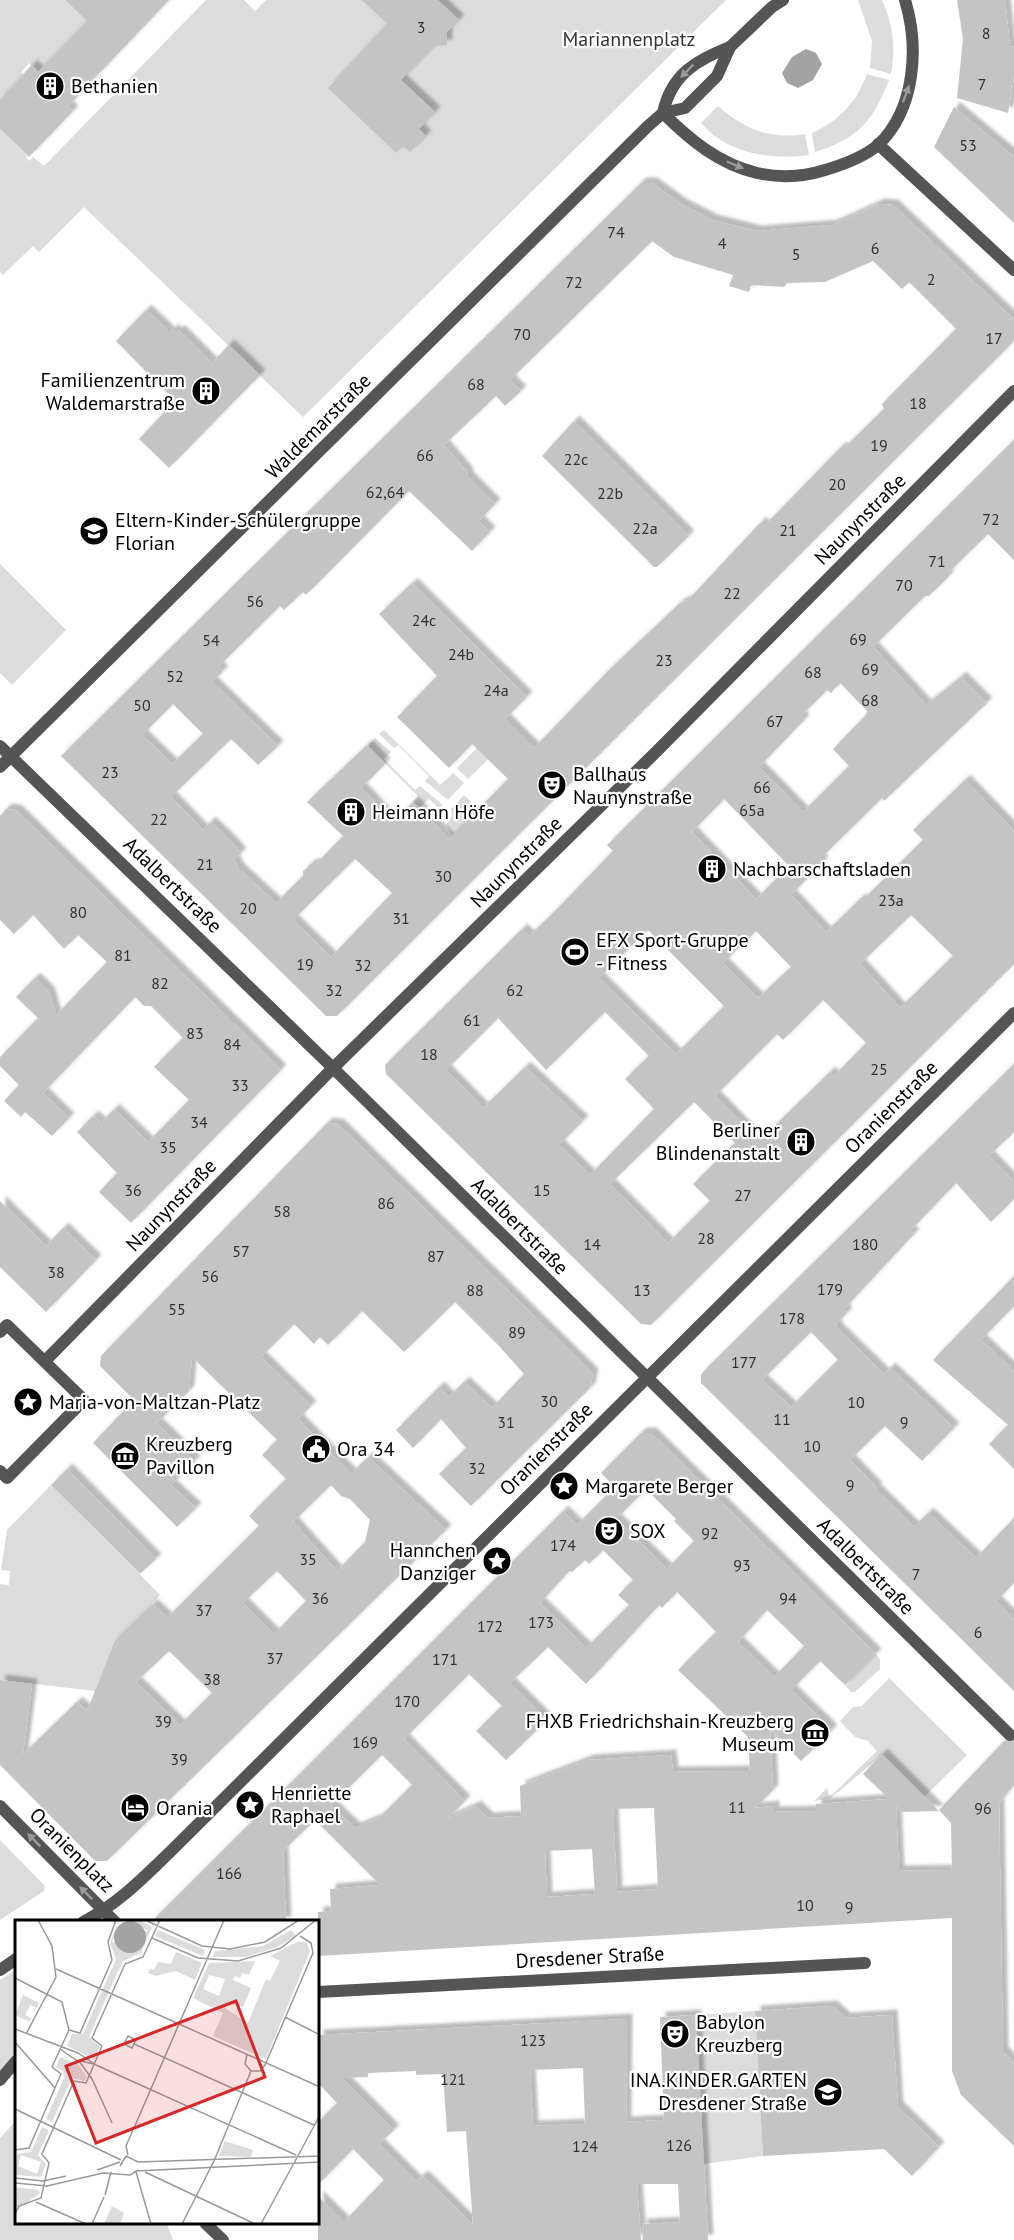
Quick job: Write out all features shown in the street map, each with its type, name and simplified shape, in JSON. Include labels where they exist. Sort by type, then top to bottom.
[{"type":"street","points":[[663,113],[698,146],[736,166],[775,176],[797,176],[837,167],[878,144],[893,124],[910,82],[914,60],[914,34],[905,0]]},
{"type":"street","name":"Waldemarstraße","points":[[0,766],[663,113],[685,108],[704,90],[717,75],[730,47],[777,2]]},
{"type":"street","name":"Waldemarstraße","points":[[663,113],[668,92],[700,59],[730,47]]},
{"type":"street","points":[[878,144],[1014,270]]},
{"type":"street","name":"Naunynstraße","points":[[45,1361],[333,1068],[656,752],[1014,391]]},
{"type":"street","name":"Adalbertstraße","points":[[0,746],[333,1068],[1010,1735]]},
{"type":"street","name":"Oranienstraße","points":[[103,1917],[1014,1013]]},
{"type":"street","points":[[0,1332],[7,1325],[84,1400],[7,1478],[0,1471]]},
{"type":"street","name":"Oranienplatz","points":[[0,1806],[103,1917]]},
{"type":"street","points":[[0,1970],[15,1960]]},
{"type":"street","name":"Dresdener Straße","points":[[320,1992],[865,1963]]},
{"type":"street","points":[[208,2225],[223,2240]]},
{"type":"green space","name":"Bethanien","points":[[0,0],[65,0],[87,21],[38,72],[29,63],[21,72],[23,74],[0,99]]},
{"type":"green space","name":"Bethanien","points":[[206,0],[244,0],[255,11],[266,0],[726,0],[303,417],[84,207],[39,252],[33,246],[3,275],[0,272],[0,129],[27,156],[29,161],[33,157],[44,166]]},
{"type":"green space","points":[[858,0],[882,0],[889,18],[892,36],[891,74],[870,68],[872,41]]},
{"type":"green space","points":[[867,74],[889,80],[877,107],[853,134],[830,147],[815,152],[812,133],[846,110],[858,94]]},
{"type":"green space","points":[[718,106],[738,121],[758,131],[780,135],[805,134],[809,155],[765,155],[724,142],[701,123]]},
{"type":"green space","points":[[0,564],[66,630],[12,685],[0,673]]},
{"type":"green space","points":[[384,730],[440,785],[453,773],[464,783],[448,800],[425,781],[429,776],[398,745],[394,748],[379,734]]},
{"type":"green space","points":[[375,738],[391,752],[384,759],[415,790],[420,786],[443,805],[439,808],[429,799],[419,808],[412,803],[418,796],[368,746]]},
{"type":"green space","points":[[477,748],[488,759],[468,779],[457,768]]},
{"type":"green space","points":[[464,795],[480,811],[453,836],[446,825],[452,816],[451,809]]},
{"type":"green space","points":[[51,1485],[160,1595],[115,1640],[95,1691],[0,1680],[0,1584],[9,1585],[10,1571],[1,1570],[7,1530]]},
{"type":"green space","points":[[876,1654],[880,1659],[880,1669],[855,1692],[851,1692],[845,1685]]},
{"type":"green space","points":[[889,1678],[967,1755],[924,1797],[882,1755],[831,1798],[814,1801],[827,1788],[829,1795],[833,1794],[877,1751],[868,1741],[855,1737],[840,1721],[853,1707],[862,1706]]},
{"type":"green space","points":[[0,1840],[45,1886],[44,1891],[0,1920]]},
{"type":"green space","points":[[15,1971],[15,2052],[0,2071],[0,1980]]},
{"type":"green space","points":[[755,2011],[763,2156],[703,2164],[696,2015]]},
{"type":"green space","points":[[15,2122],[15,2225],[167,2225],[173,2240],[0,2240],[0,2138]]},
{"type":"shaded area","points":[[806,49],[816,53],[822,64],[813,80],[798,88],[787,83],[782,73],[792,57]]},
{"type":"building","name":"Bethanien","points":[[65,0],[169,0],[68,106],[73,111],[29,157],[0,129],[0,99],[32,65],[38,72],[87,21]]},
{"type":"building","points":[[362,0],[438,0],[459,20],[447,32],[447,45],[434,46],[401,80],[435,112],[419,129],[426,136],[410,152],[403,146],[396,153],[328,88],[387,24]]},
{"type":"building","points":[[957,0],[1005,0],[1010,47],[1014,46],[1014,77],[1008,113],[957,98],[963,39]]},
{"type":"building","points":[[954,107],[1014,157],[1014,223],[934,147]]},
{"type":"building","points":[[641,183],[652,183],[681,204],[712,220],[757,231],[832,225],[879,204],[893,205],[1014,320],[1014,341],[337,1016],[326,1016],[61,756]],"holes":[[[652,241],[674,257],[733,275],[729,286],[749,292],[751,285],[784,287],[787,283],[825,282],[873,261],[902,289],[909,282],[956,329],[882,404],[884,409],[843,449],[841,447],[764,526],[761,522],[688,600],[679,604],[609,670],[534,748],[505,719],[527,697],[413,584],[410,585],[379,614],[437,676],[397,717],[449,768],[472,744],[508,779],[449,839],[413,802],[393,822],[361,788],[385,764],[367,745],[307,802],[343,836],[316,864],[311,864],[303,871],[303,876],[276,903],[239,869],[234,860],[241,853],[225,836],[210,822],[203,830],[171,797],[231,739],[258,765],[278,746],[212,682],[223,671],[218,667],[280,606],[284,610],[303,592],[306,595],[409,491],[472,551],[490,532],[479,521],[495,504],[468,477],[467,472],[444,445],[496,396],[505,406],[521,391],[510,380]],[[173,704],[203,734],[172,764],[142,735]],[[355,859],[392,893],[331,957],[293,920]]]},
{"type":"building","name":"Familienzentrum Waldemarstraße","points":[[146,310],[170,333],[173,329],[176,333],[179,330],[212,363],[229,345],[260,375],[169,468],[139,439],[175,401],[116,341]]},
{"type":"building","points":[[574,421],[689,536],[657,567],[654,567],[542,456]]},
{"type":"building","points":[[1014,440],[1014,560],[988,534],[948,573],[948,577],[929,596],[925,596],[873,647],[926,705],[961,677],[987,703],[884,801],[882,798],[820,859],[823,862],[791,895],[826,932],[860,899],[862,901],[923,840],[913,830],[965,780],[1014,831],[1014,964],[651,1325],[641,1324],[386,1074],[385,1065],[522,929],[529,936],[555,911],[613,851],[607,845]],"holes":[[[840,683],[867,711],[866,715],[833,749],[849,766],[803,812],[759,767],[804,720],[801,716],[827,690],[831,693]],[[724,799],[789,866],[756,899],[692,832]],[[911,915],[953,956],[900,1008],[860,964]],[[648,930],[724,1006],[676,1054],[599,978]],[[756,931],[791,967],[758,998],[723,963]],[[823,1000],[866,1043],[834,1076],[830,1072],[759,1141],[715,1096],[777,1034],[783,1040]],[[605,1012],[649,1056],[625,1079],[654,1109],[590,1175],[559,1145],[583,1121],[525,1067],[483,1108],[446,1070],[498,1018],[546,1070]],[[694,1102],[735,1143],[693,1184],[710,1201],[668,1243],[610,1184]]]},
{"type":"building","points":[[6,809],[16,810],[281,1070],[131,1223],[99,1192],[117,1173],[77,1132],[93,1116],[101,1123],[114,1109],[148,1142],[189,1100],[154,1067],[183,1038],[151,1006],[144,1006],[135,997],[43,1093],[69,1118],[52,1136],[25,1112],[21,1117],[4,1101],[19,1085],[0,1066],[0,1057],[38,1018],[16,997],[35,978],[49,992],[56,1015],[107,962],[78,935],[64,949],[33,915],[14,934],[0,920],[0,816]]},
{"type":"building","points":[[1014,1064],[1014,1132],[989,1156],[1014,1182],[1014,1199],[991,1222],[956,1183],[910,1231],[914,1234],[844,1309],[847,1313],[836,1324],[837,1328],[884,1374],[890,1368],[954,1428],[922,1461],[885,1426],[850,1460],[877,1488],[875,1489],[914,1527],[928,1513],[976,1558],[1014,1518],[1014,1583],[996,1601],[1014,1619],[1014,1691],[701,1383],[701,1374]],"holes":[[[811,1332],[838,1360],[791,1407],[762,1380]]]},
{"type":"building","points":[[327,1123],[338,1124],[593,1374],[590,1388],[471,1506],[439,1474],[466,1448],[441,1419],[413,1448],[396,1430],[439,1387],[449,1397],[464,1382],[492,1408],[524,1374],[499,1346],[455,1302],[404,1352],[362,1311],[328,1345],[320,1337],[314,1344],[294,1324],[261,1357],[311,1406],[298,1419],[351,1474],[368,1457],[446,1530],[107,1861],[95,1861],[0,1765],[0,1680],[32,1684],[23,1754],[77,1702],[87,1711],[115,1640],[152,1604],[167,1618],[259,1526],[249,1516],[286,1479],[262,1455],[277,1440],[192,1357],[189,1391],[157,1423],[195,1461],[171,1485],[196,1508],[177,1527],[93,1443],[134,1400],[100,1366],[101,1356]],"holes":[[[331,1485],[341,1496],[350,1499],[370,1520],[365,1542],[337,1571],[293,1522]],[[277,1571],[306,1601],[274,1634],[243,1603]],[[169,1651],[212,1693],[180,1725],[136,1682]]]},
{"type":"building","points":[[0,1201],[46,1246],[63,1228],[96,1260],[46,1312],[0,1267]]},
{"type":"building","points":[[1014,1276],[1014,1306],[981,1340],[1014,1371],[1014,1469],[989,1444],[1008,1425],[933,1360]]},
{"type":"building","points":[[641,1433],[651,1433],[876,1654],[845,1685],[820,1661],[791,1690],[832,1730],[801,1761],[770,1730],[773,1790],[755,1808],[774,1806],[774,1812],[816,1811],[816,1804],[889,1799],[863,1774],[882,1754],[939,1811],[902,1812],[896,1806],[899,1871],[952,1870],[951,1823],[939,1810],[1004,1741],[1014,1742],[1014,1785],[999,1803],[1003,2052],[1014,2064],[1014,2146],[961,2095],[952,2071],[952,1918],[320,1956],[318,1912],[331,1911],[330,1889],[380,1885],[315,1820],[283,1851],[286,1920],[153,1920],[563,1511],[577,1525],[615,1487],[601,1473]],"holes":[[[646,1489],[694,1541],[667,1569],[616,1519]],[[603,1550],[633,1580],[618,1595],[629,1605],[586,1648],[540,1603],[569,1571],[572,1572],[585,1560],[589,1564]],[[677,1592],[716,1632],[678,1670],[748,1737],[750,1771],[673,1772],[671,1755],[588,1760],[520,1786],[521,1816],[488,1818],[476,1806],[447,1819],[465,1801],[404,1739],[469,1674],[502,1706],[476,1731],[506,1760],[547,1720],[510,1683],[548,1647],[586,1684],[659,1605],[662,1608]],[[767,1610],[804,1646],[774,1677],[738,1642]],[[382,1755],[412,1785],[379,1818],[355,1828],[331,1805]],[[654,1808],[658,1889],[617,1892],[613,1809]],[[592,1849],[595,1894],[547,1897],[545,1851]]]},
{"type":"building","points":[[67,1469],[156,1559],[140,1574],[51,1485]]},
{"type":"building","name":"INA.KINDER.GARTEN Dresdener Straße","points":[[832,2006],[845,2018],[892,2015],[898,2107],[939,2147],[912,2176],[884,2149],[763,2156],[755,2011]]},
{"type":"building","points":[[696,2015],[708,2240],[643,2240],[642,2224],[680,2222],[678,2184],[637,2184],[641,2240],[318,2240],[320,2198],[344,2222],[384,2180],[353,2149],[320,2183],[320,2120],[337,2103],[320,2085],[320,2035],[627,2019],[626,2122],[664,2120],[660,2017]],"holes":[[[583,2068],[585,2124],[533,2126],[530,2070]],[[416,2071],[416,2075],[443,2074],[447,2132],[466,2131],[473,2225],[423,2176],[416,2181],[379,2144],[394,2130],[342,2078],[368,2077],[368,2073]]]},
{"type":"place","name":"Bethanien","points":[[50,86]]},
{"type":"place","name":"Familienzentrum Waldemarstraße","points":[[206,391]]},
{"type":"place","name":"Eltern-Kinder-Schülergruppe Florian","points":[[94,531]]},
{"type":"place","name":"Ballhaus Naunynstraße","points":[[552,785]]},
{"type":"place","name":"Heimann Höfe","points":[[351,812]]},
{"type":"place","name":"Nachbarschaftsladen","points":[[712,869]]},
{"type":"place","name":"EFX Sport-Gruppe - Fitness","points":[[575,952]]},
{"type":"place","name":"Berliner Blindenanstalt","points":[[801,1142]]},
{"type":"place","name":"Maria-von-Maltzan-Platz","points":[[28,1402]]},
{"type":"place","name":"Ora 34","points":[[316,1449]]},
{"type":"place","name":"Kreuzberg Pavillon","points":[[125,1456]]},
{"type":"place","name":"Margarete Berger","points":[[564,1486]]},
{"type":"place","name":"SOX","points":[[609,1531]]},
{"type":"place","name":"Hannchen Danziger","points":[[497,1561]]},
{"type":"place","name":"FHXB Friedrichshain-Kreuzberg Museum","points":[[815,1733]]},
{"type":"place","name":"Henriette Raphael","points":[[250,1805]]},
{"type":"place","name":"Orania","points":[[135,1808]]},
{"type":"place","name":"Babylon Kreuzberg","points":[[675,2034]]},
{"type":"place","name":"INA.KINDER.GARTEN Dresdener Straße","points":[[828,2092]]},
{"type":"park label","name":"Mariannenplatz","points":[[629,39]]}]
